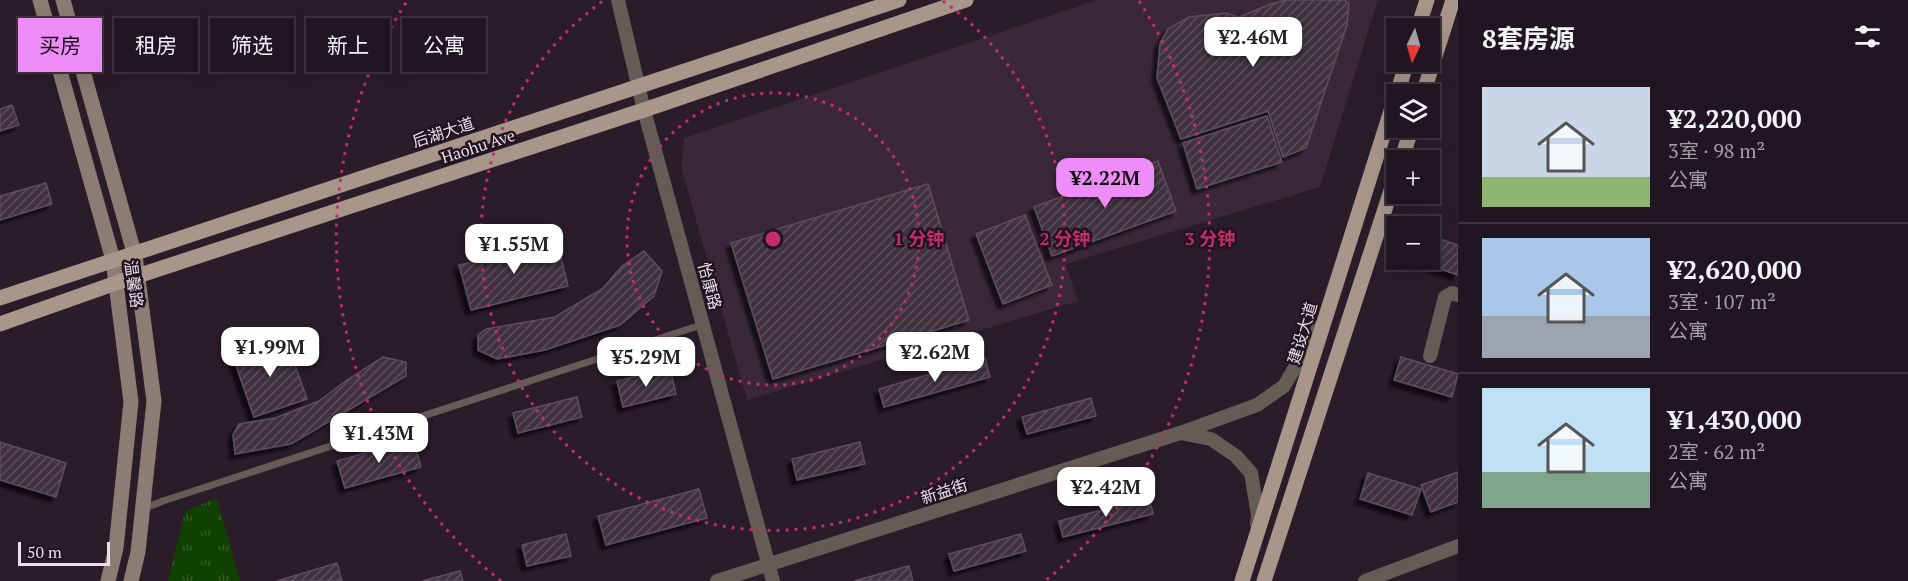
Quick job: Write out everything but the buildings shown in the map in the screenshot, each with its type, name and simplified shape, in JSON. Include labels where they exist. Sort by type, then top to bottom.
[{"type":"main road","name":"温馨路","points":[[40,0],[113,260],[131,402],[116,548],[108,581]]},
{"type":"main road","name":"温馨路","points":[[63,0],[134,253],[154,401],[138,552],[131,581]]},
{"type":"main road","name":"后湖大道","points":[[0,298],[899,0]]},
{"type":"main road","name":"Haohu Ave","points":[[0,324],[138,276],[644,110],[966,0]]},
{"type":"main road","points":[[1421,18],[1426,0]]},
{"type":"main road","points":[[1426,84],[1453,0]]},
{"type":"main road","name":"建设大道","points":[[1242,581],[1386,130]]},
{"type":"main road","points":[[1264,581],[1387,204]]},
{"type":"street","name":"怡康路","points":[[618,0],[644,110],[772,581]]},
{"type":"street","points":[[1430,356],[1445,297],[1452,293],[1458,295]]},
{"type":"street","name":"新益街","points":[[717,581],[1180,433],[1257,405],[1284,386],[1328,313]]},
{"type":"street","points":[[1180,433],[1211,439],[1236,456],[1251,473],[1258,515],[1254,548]]},
{"type":"street","points":[[1365,581],[1458,546]]},
{"type":"lane","points":[[143,510],[175,497],[704,324]]},
{"type":"shaded area","points":[[1097,0],[1378,0],[1320,187],[1066,264],[1078,301],[747,400],[681,167],[684,138]]},
{"type":"green space","points":[[217,498],[240,581],[168,581],[185,511]]}]
